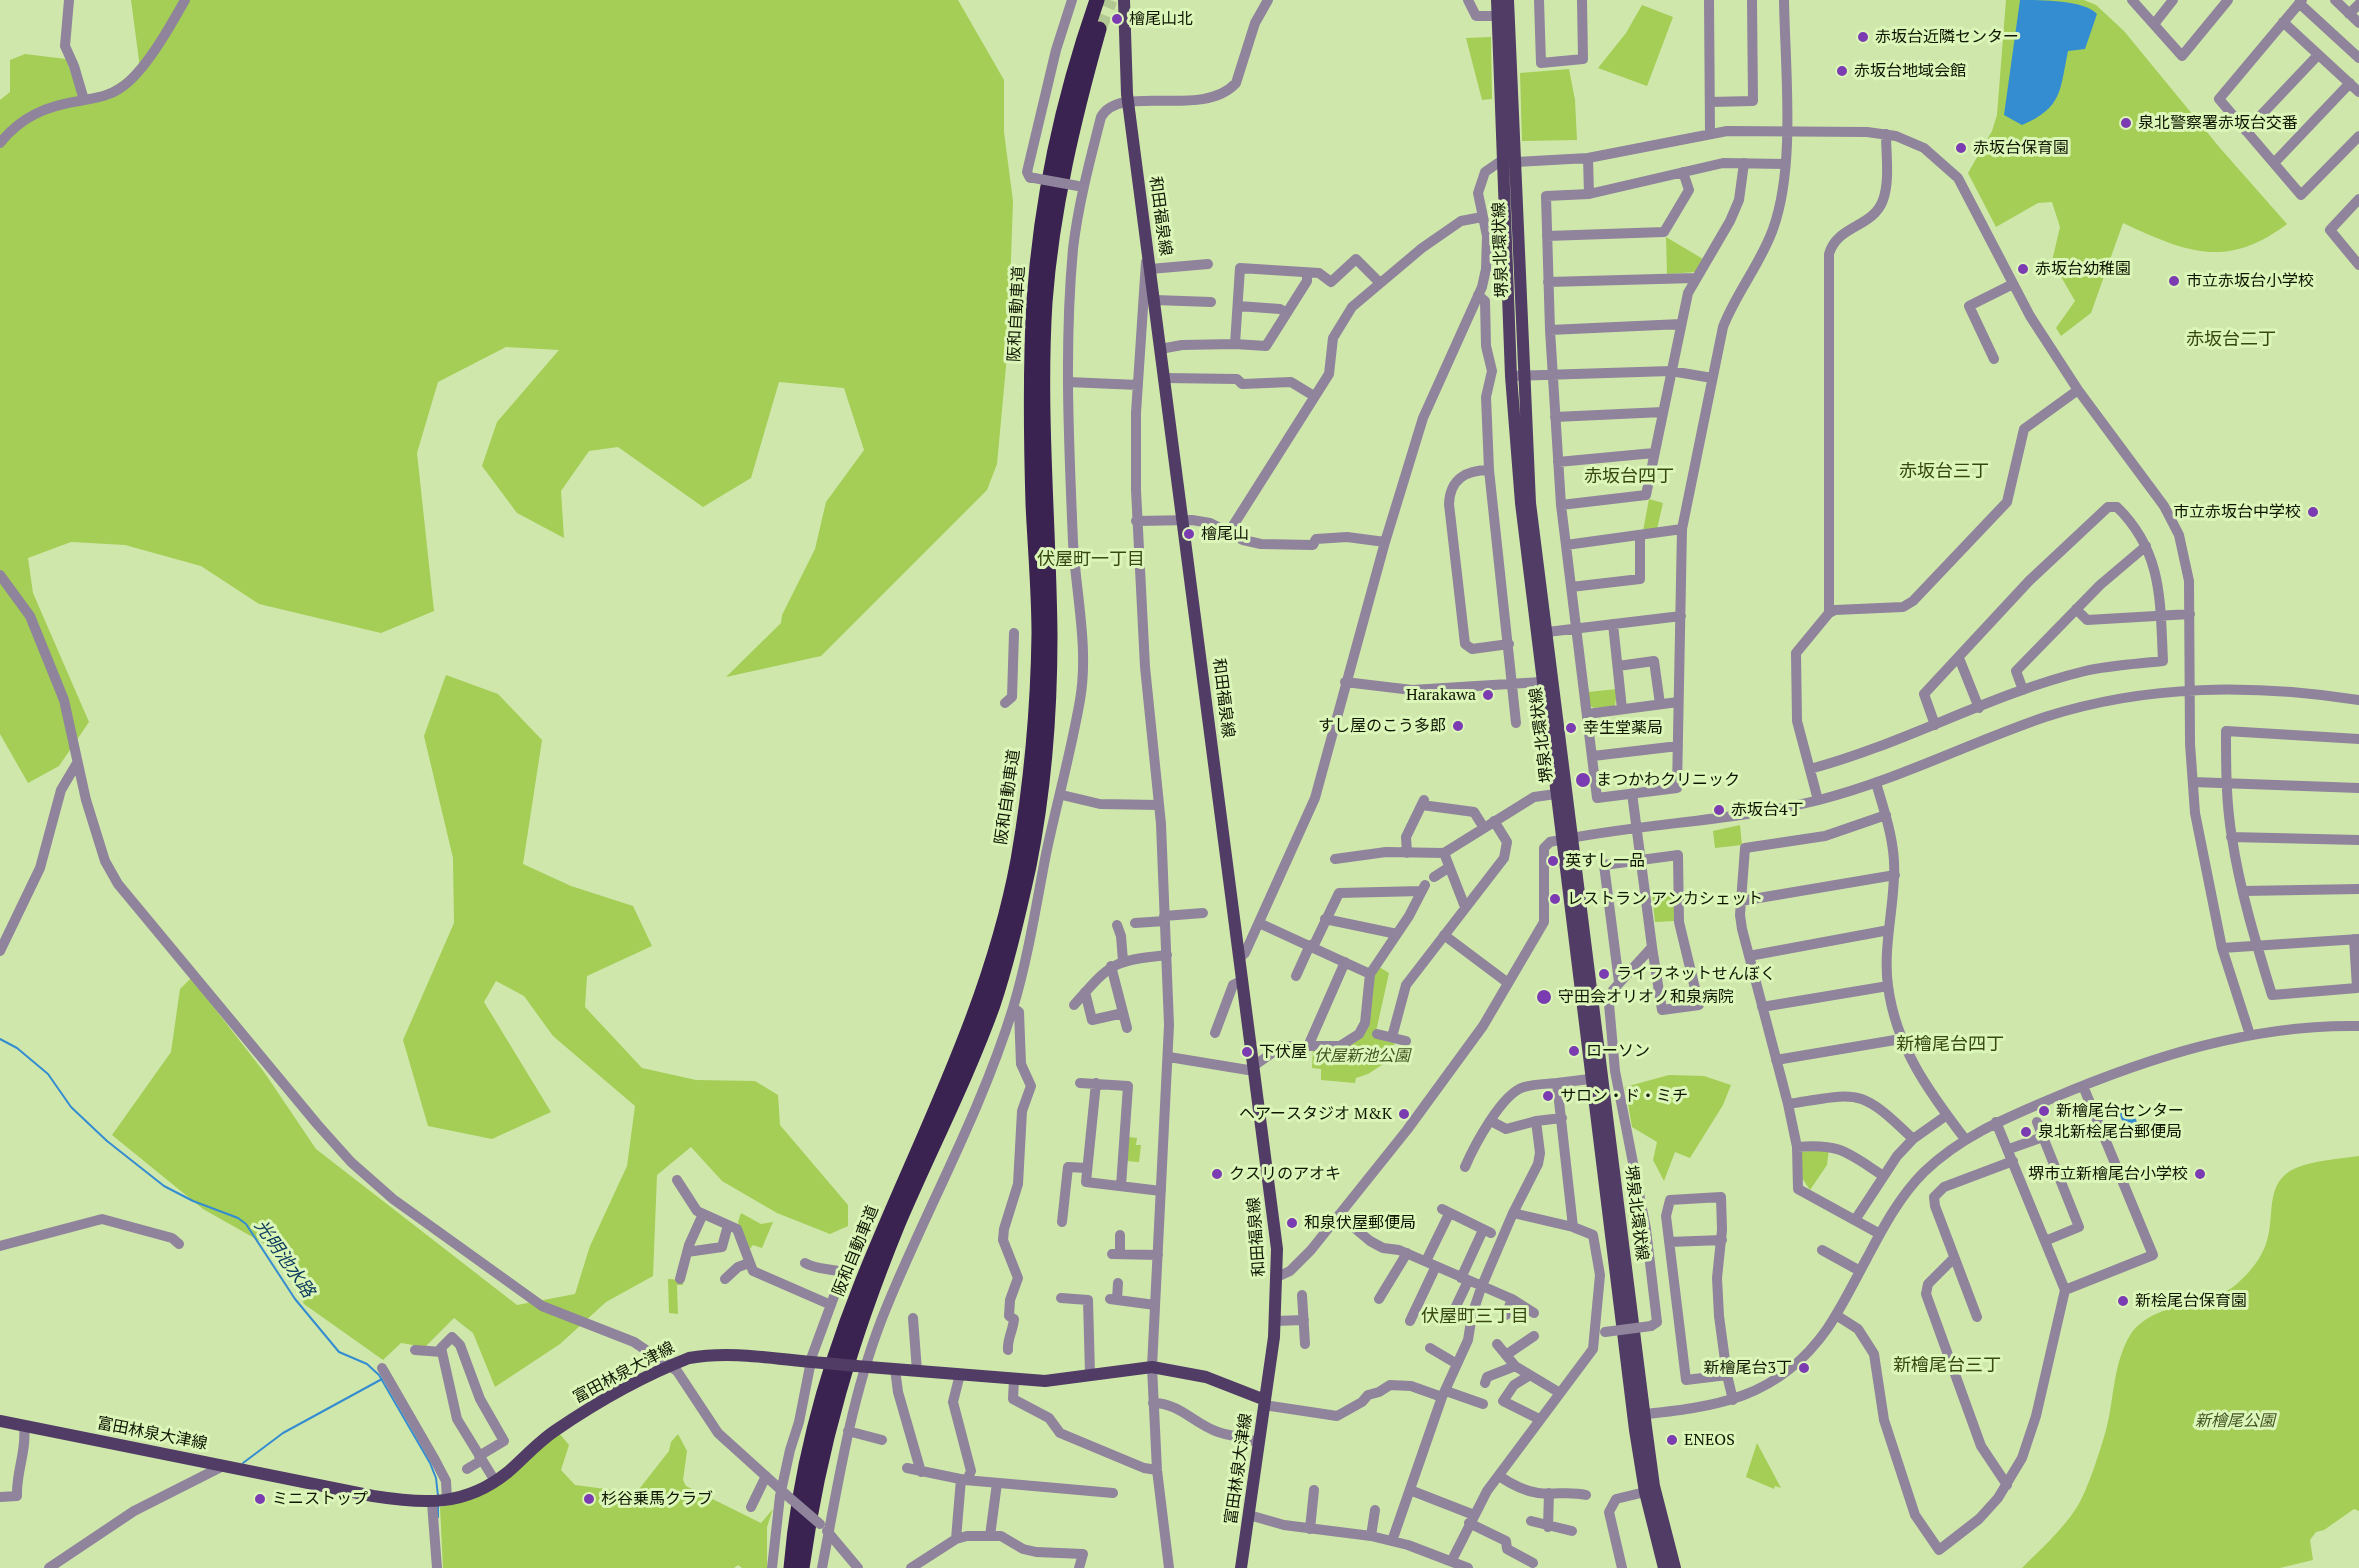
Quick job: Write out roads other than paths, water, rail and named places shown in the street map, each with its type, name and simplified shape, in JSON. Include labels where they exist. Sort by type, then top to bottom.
[{"type":"highway","name":"阪和自動車道","points":[[790,1568],[813,1437],[837,1351],[860,1287],[983,997],[1017,863],[1031,778],[1037,693],[1039,631],[1032,386],[1038,254],[1045,202],[1063,115],[1097,0]]},
{"type":"highway","name":"阪和自動車道","points":[[802,1568],[825,1438],[845,1365],[899,1222],[993,1003],[1029,864],[1043,782],[1049,694],[1044,388],[1045,304],[1050,252],[1074,118],[1099,29]]},
{"type":"main road","name":"和田福泉線","points":[[1124,0],[1128,102],[1275,1231],[1277,1278],[1275,1321],[1265,1402]]},
{"type":"main road","name":"堺泉北環状線","points":[[1497,0],[1509,162]]},
{"type":"main road","name":"堺泉北環状線","points":[[1508,0],[1509,162],[1517,376],[1541,633],[1639,1415],[1645,1492],[1664,1568]]},
{"type":"main road","name":"堺泉北環状線","points":[[1541,633],[1542,681],[1557,794],[1567,838]]},
{"type":"main road","name":"富田林泉大津線","points":[[0,1421],[383,1497],[439,1501],[471,1493],[495,1481],[554,1431],[588,1409],[670,1366],[702,1356],[1045,1380],[1152,1367],[1206,1377],[1265,1402],[1241,1568]]},
{"type":"main road","name":"堺泉北環状線","points":[[1639,1415],[1675,1568]]},
{"type":"street","points":[[69,0],[65,46],[74,66],[84,100]]},
{"type":"street","points":[[0,143],[27,117],[54,105],[97,98],[120,89],[140,68],[185,0]]},
{"type":"street","points":[[1072,0],[1056,51],[1028,172],[1030,178],[1081,187]]},
{"type":"street","points":[[822,1568],[848,1431],[865,1367],[887,1304],[971,1119],[1013,1008],[1029,946],[1047,851],[1062,795],[1081,696],[1083,672],[1073,545],[1068,382],[1073,249],[1081,187],[1101,117],[1112,105],[1128,102],[1197,102],[1231,89],[1236,83],[1256,23],[1268,0]]},
{"type":"street","points":[[1468,0],[1476,16],[1498,16]]},
{"type":"street","points":[[1539,0],[1542,63],[1583,60],[1582,0]]},
{"type":"street","points":[[1709,0],[1710,134]]},
{"type":"street","points":[[1710,102],[1753,101],[1752,0]]},
{"type":"street","points":[[1784,0],[1785,131],[1785,164],[1785,180],[1773,231],[1723,327],[1682,529],[1677,788],[1597,798],[1561,505],[1552,375],[1546,196],[1589,194],[1723,163],[1785,164]]},
{"type":"street","points":[[2132,0],[2155,23],[2182,56],[2228,0]]},
{"type":"street","points":[[2155,23],[2174,0]]},
{"type":"street","points":[[2336,0],[2359,23]]},
{"type":"street","points":[[2359,58],[2301,2],[2219,99],[2301,195],[2359,136]]},
{"type":"street","points":[[2349,14],[2359,4]]},
{"type":"street","points":[[2283,22],[2359,92]]},
{"type":"street","points":[[2246,131],[2318,55]]},
{"type":"street","points":[[2274,163],[2350,83]]},
{"type":"street","points":[[1240,957],[1245,953],[1315,798],[1336,729],[1346,682],[1385,542],[1423,418],[1478,296],[1487,259],[1487,236],[1478,193],[1482,179],[1491,166],[1509,162],[1588,158],[1710,134],[1743,130],[1886,134],[1924,148],[1958,178],[2030,316],[2078,390],[2175,524],[2186,562],[2190,614],[2193,782],[2199,840],[2222,948],[2250,1035]]},
{"type":"street","points":[[1829,613],[1828,254],[1834,239],[1870,219],[1882,201],[1886,134]]},
{"type":"street","points":[[1588,158],[1589,194]]},
{"type":"street","points":[[1561,505],[1646,495],[1688,294],[1695,278],[1730,221],[1739,200],[1744,163]]},
{"type":"street","points":[[1547,236],[1664,232],[1689,190],[1683,172]]},
{"type":"street","points":[[2358,201],[2330,230],[2359,266]]},
{"type":"street","points":[[1229,531],[1329,374],[1333,338],[1339,324],[1352,307],[1461,221],[1482,217]]},
{"type":"street","points":[[1148,253],[1138,385],[1136,521],[1145,667],[1159,805],[1167,955],[1169,1057],[1152,1367],[1157,1470],[1169,1568]]},
{"type":"street","points":[[1235,344],[1240,268],[1319,273],[1331,282],[1356,259],[1380,283]]},
{"type":"street","points":[[1150,269],[1203,260]]},
{"type":"street","points":[[1160,349],[1192,345],[1266,346],[1307,281],[1308,273]]},
{"type":"street","points":[[1548,282],[1695,278]]},
{"type":"street","points":[[1994,359],[1969,306],[2013,284]]},
{"type":"street","points":[[1478,296],[1485,302],[1486,346],[1492,371],[1486,397],[1489,470],[1514,684],[1516,723]]},
{"type":"street","points":[[1155,300],[1203,299]]},
{"type":"street","points":[[1238,306],[1280,309],[1287,313]]},
{"type":"street","points":[[1550,330],[1681,324]]},
{"type":"street","points":[[1517,376],[1671,371],[1712,378]]},
{"type":"street","points":[[1164,378],[1237,379],[1242,384],[1291,382],[1314,396]]},
{"type":"street","points":[[1068,382],[1138,385]]},
{"type":"street","points":[[1818,800],[1797,721],[1796,653],[1829,613],[1842,609],[1903,607],[1913,601],[2007,502],[2024,429],[2078,390]]},
{"type":"street","points":[[1555,417],[1663,412]]},
{"type":"street","points":[[1558,462],[1654,453]]},
{"type":"street","points":[[1489,470],[1468,472],[1461,476],[1449,494],[1465,644],[1472,649],[1509,644]]},
{"type":"street","points":[[1810,769],[1852,758],[1979,708],[2023,690],[2088,670],[2163,662],[2157,579],[2146,546],[2134,524],[2117,507],[2108,507],[2029,581],[1924,694],[1935,725]]},
{"type":"street","points":[[1136,521],[1183,519],[1210,523],[1244,540],[1285,546],[1313,545],[1316,538],[1347,537],[1385,542]]},
{"type":"street","points":[[1566,545],[1682,529]]},
{"type":"street","points":[[1571,587],[1640,579],[1640,535]]},
{"type":"street","points":[[2023,690],[2016,671],[2100,585],[2146,546]]},
{"type":"street","points":[[0,575],[30,616],[64,700],[77,763],[105,861],[118,884],[351,1162],[393,1199],[542,1306],[620,1335],[655,1354],[680,1373],[717,1433],[829,1533],[858,1568]]},
{"type":"street","points":[[2076,609],[2087,620],[2190,614]]},
{"type":"street","points":[[1541,633],[1681,616]]},
{"type":"street","points":[[1613,624],[1622,709]]},
{"type":"street","points":[[1005,703],[1012,697],[1014,633]]},
{"type":"street","points":[[1959,658],[1979,708]]},
{"type":"street","points":[[1618,666],[1654,661],[1660,704]]},
{"type":"street","points":[[1346,682],[1412,690],[1542,681]]},
{"type":"street","points":[[1277,1278],[1290,1271],[1311,1250],[1449,1076],[1508,983],[1544,922],[1544,849],[1550,842],[1747,814],[1818,800],[1876,783],[2044,718],[2115,699],[2191,688],[2299,691],[2359,700]]},
{"type":"street","points":[[1587,714],[1678,702]]},
{"type":"street","points":[[2222,948],[2257,944],[2357,939],[2357,988],[2272,994],[2257,944],[2243,891],[2231,837],[2226,783],[2226,732],[2359,739]]},
{"type":"street","points":[[1593,756],[1678,746]]},
{"type":"street","points":[[0,951],[40,868],[62,790],[77,763]]},
{"type":"street","points":[[2193,782],[2359,788]]},
{"type":"street","points":[[1876,783],[1894,851],[1895,875],[1889,930],[1888,986],[1901,1039],[1927,1091],[1965,1139]]},
{"type":"street","points":[[1619,982],[1604,865],[1642,860],[1678,855],[1679,922],[1699,1005],[1662,1010],[1652,947],[1642,860],[1632,793]]},
{"type":"street","points":[[1335,859],[1363,859],[1407,853],[1444,853],[1534,797],[1557,794]]},
{"type":"street","points":[[1062,795],[1100,804],[1159,805]]},
{"type":"street","points":[[1407,853],[1406,837],[1423,801],[1474,812],[1484,828]]},
{"type":"street","points":[[1880,1234],[1798,1189],[1797,1147],[1742,929],[1742,901],[1745,849],[1825,836],[1886,815]]},
{"type":"street","points":[[1392,1037],[1403,983],[1504,858],[1507,842],[1494,821]]},
{"type":"street","points":[[2231,837],[2359,840]]},
{"type":"street","points":[[1444,853],[1465,907]]},
{"type":"street","points":[[1169,1057],[1248,1070],[1282,1046],[1309,1044],[1340,1046],[1359,1034],[1365,1023],[1370,974],[1427,884],[1448,868]]},
{"type":"street","points":[[1742,901],[1895,875]]},
{"type":"street","points":[[1296,976],[1335,896],[1342,892],[1427,884]]},
{"type":"street","points":[[2243,891],[2359,890]]},
{"type":"street","points":[[1135,923],[1198,916]]},
{"type":"street","points":[[1325,918],[1397,934]]},
{"type":"street","points":[[1259,923],[1370,974]]},
{"type":"street","points":[[1117,925],[1121,936],[1123,961]]},
{"type":"street","points":[[1749,956],[1889,930]]},
{"type":"street","points":[[1444,935],[1508,983]]},
{"type":"street","points":[[1601,1333],[1651,1326],[1657,1322],[1646,1229],[1615,1071],[1609,1004],[1613,990],[1619,982],[1652,947]]},
{"type":"street","points":[[1074,1005],[1111,966],[1123,961],[1167,955]]},
{"type":"street","points":[[1309,1044],[1345,962]]},
{"type":"street","points":[[1111,966],[1127,1028]]},
{"type":"street","points":[[1215,1033],[1233,985],[1243,980]]},
{"type":"street","points":[[1762,1007],[1888,986]]},
{"type":"street","points":[[1085,992],[1092,1020],[1123,1013]]},
{"type":"street","points":[[1008,1350],[1007,1341],[1014,1330],[1014,1319],[1009,1316],[1010,1300],[1021,1283],[1003,1240],[1004,1228],[1018,1184],[1022,1110],[1031,1086],[1021,1064],[1019,1012],[1013,1008]]},
{"type":"street","points":[[1639,1415],[1702,1408],[1733,1400],[1777,1381],[1807,1354],[1836,1315],[1880,1234],[1911,1185],[1944,1154],[1996,1122],[2145,1062],[2250,1035],[2359,1026]]},
{"type":"street","points":[[1377,1034],[1406,1041]]},
{"type":"street","points":[[1776,1060],[1901,1039]]},
{"type":"street","points":[[1465,1167],[1503,1103],[1517,1090],[1522,1087],[1597,1078]]},
{"type":"street","points":[[1080,1083],[1128,1086],[1121,1186]]},
{"type":"street","points":[[1096,1083],[1086,1182],[1161,1191]]},
{"type":"street","points":[[1557,1083],[1574,1227]]},
{"type":"street","points":[[2065,1290],[2153,1254],[2083,1086]]},
{"type":"street","points":[[1788,1104],[1842,1095],[1856,1096],[1879,1106],[1913,1139]]},
{"type":"street","points":[[1855,1220],[1882,1175],[1913,1139],[1947,1115]]},
{"type":"street","points":[[1491,1121],[1506,1129],[1536,1121],[1562,1118]]},
{"type":"street","points":[[1392,1541],[1444,1394],[1468,1340],[1472,1315],[1482,1287],[1513,1213],[1540,1158],[1536,1121]]},
{"type":"street","points":[[1836,1315],[1858,1329],[1868,1341],[1874,1354],[1884,1420],[1915,1515],[1939,1550],[1979,1519],[2007,1485],[2022,1458],[2030,1438],[2065,1290],[1996,1122]]},
{"type":"street","points":[[2037,1122],[2079,1227],[2045,1241]]},
{"type":"street","points":[[2009,1149],[2043,1137]]},
{"type":"street","points":[[1797,1147],[1822,1144],[1839,1148],[1882,1175]]},
{"type":"street","points":[[1977,1317],[1935,1206],[1937,1191],[2013,1161]]},
{"type":"street","points":[[1062,1222],[1061,1202],[1068,1167],[1087,1168]]},
{"type":"street","points":[[682,1183],[697,1211],[737,1229],[753,1270],[831,1305]]},
{"type":"street","points":[[1726,1375],[1686,1380],[1666,1216],[1670,1200],[1721,1197],[1722,1240],[1717,1278],[1726,1375],[1733,1400]]},
{"type":"street","points":[[1410,1322],[1422,1306],[1446,1211],[1487,1231],[1449,1321]]},
{"type":"street","points":[[1513,1213],[1566,1228],[1574,1227],[1593,1235],[1600,1275],[1594,1318],[1601,1333]]},
{"type":"street","points":[[680,1279],[687,1252],[703,1214]]},
{"type":"street","points":[[1339,1215],[1376,1244],[1407,1253],[1512,1299],[1534,1313]]},
{"type":"street","points":[[0,1246],[102,1219],[172,1238],[179,1244]]},
{"type":"street","points":[[687,1252],[722,1247],[728,1225]]},
{"type":"street","points":[[1120,1236],[1116,1254],[1158,1254]]},
{"type":"street","points":[[1669,1242],[1722,1240]]},
{"type":"street","points":[[1822,1250],[1860,1270]]},
{"type":"street","points":[[1385,1296],[1407,1253]]},
{"type":"street","points":[[1954,1258],[1928,1284],[1926,1294],[1981,1446],[2007,1485]]},
{"type":"street","points":[[725,1279],[738,1267],[749,1263]]},
{"type":"street","points":[[772,1568],[781,1490],[818,1363],[831,1305],[843,1272],[829,1268],[815,1269],[805,1263]]},
{"type":"street","points":[[1118,1283],[1114,1299],[1155,1305]]},
{"type":"street","points":[[1302,1295],[1307,1338]]},
{"type":"street","points":[[1062,1298],[1088,1300],[1090,1374]]},
{"type":"street","points":[[1506,1315],[1512,1299]]},
{"type":"street","points":[[913,1318],[916,1371]]},
{"type":"street","points":[[1275,1321],[1304,1320]]},
{"type":"street","points":[[865,1367],[886,1327]]},
{"type":"street","points":[[1453,1563],[1472,1519],[1499,1476],[1515,1458],[1539,1419],[1593,1349],[1601,1333]]},
{"type":"street","points":[[1506,1355],[1534,1336]]},
{"type":"street","points":[[467,1469],[480,1458],[506,1445],[480,1399],[460,1345],[452,1338],[441,1348],[458,1419],[480,1458],[495,1481]]},
{"type":"street","points":[[1497,1344],[1515,1366],[1560,1393]]},
{"type":"street","points":[[1430,1348],[1457,1364]]},
{"type":"street","points":[[419,1353],[442,1352]]},
{"type":"street","points":[[1485,1383],[1487,1377],[1515,1366]]},
{"type":"street","points":[[382,1368],[403,1392],[440,1458],[446,1481],[439,1501],[437,1568]]},
{"type":"street","points":[[895,1369],[898,1392],[921,1472]]},
{"type":"street","points":[[956,1539],[964,1479],[970,1472],[953,1402],[960,1374]]},
{"type":"street","points":[[1530,1375],[1514,1385],[1503,1401],[1539,1419]]},
{"type":"street","points":[[1014,1379],[1013,1399],[1049,1418],[1060,1432],[1144,1468],[1157,1470]]},
{"type":"street","points":[[1265,1402],[1337,1416],[1362,1402],[1368,1395],[1379,1392],[1390,1385],[1411,1386],[1483,1404]]},
{"type":"street","points":[[1153,1403],[1168,1403],[1215,1431],[1247,1437],[1259,1443]]},
{"type":"street","points":[[0,1497],[17,1496],[16,1481],[26,1445],[24,1426]]},
{"type":"street","points":[[848,1431],[877,1436]]},
{"type":"street","points":[[49,1568],[134,1511],[223,1466]]},
{"type":"street","points":[[907,1468],[964,1479],[1113,1493]]},
{"type":"street","points":[[751,1506],[766,1476]]},
{"type":"street","points":[[1499,1476],[1521,1489],[1549,1493],[1569,1491],[1586,1495]]},
{"type":"street","points":[[990,1536],[997,1483]]},
{"type":"street","points":[[1310,1529],[1314,1490]]},
{"type":"street","points":[[1410,1490],[1472,1519],[1506,1541],[1507,1549],[1533,1563]]},
{"type":"street","points":[[1622,1568],[1609,1512],[1616,1499],[1645,1492]]},
{"type":"street","points":[[1548,1527],[1549,1493]]},
{"type":"street","points":[[1371,1536],[1375,1510]]},
{"type":"street","points":[[1249,1515],[1310,1529],[1371,1536],[1392,1541],[1468,1568]]},
{"type":"street","points":[[1532,1521],[1572,1532]]},
{"type":"street","points":[[911,1568],[956,1539],[967,1536],[1001,1536],[1013,1540],[1023,1549],[1036,1552],[1083,1554],[1080,1568]]},
{"type":"water","points":[[2020,0],[2073,3],[2091,9],[2097,14],[2085,49],[2068,51],[2061,87],[2052,104],[2045,112],[2022,125],[2004,115]]},
{"type":"water","points":[[2129,1104],[2141,1131],[2129,1136],[2117,1109]]},
{"type":"waterway","name":"光明池水路","points":[[0,1039],[17,1048],[48,1074],[71,1107],[107,1141],[164,1186],[193,1201],[238,1218],[246,1224],[295,1299],[339,1352],[367,1364],[379,1375],[430,1463],[436,1478],[438,1496]]},
{"type":"waterway","points":[[243,1463],[283,1433],[382,1379]]},
{"type":"waterway","name":"光明池水路","points":[[438,1505],[438,1517]]},
{"type":"tunnel","points":[[1099,29],[1110,0]]},
{"type":"place","name":"檜尾山北","points":[[1117,19]]},
{"type":"place","name":"赤坂台近隣センター","points":[[1863,37]]},
{"type":"place","name":"赤坂台地域会館","points":[[1842,71]]},
{"type":"place","name":"泉北警察署赤坂台交番","points":[[2126,123]]},
{"type":"place","name":"赤坂台保育園","points":[[1961,148]]},
{"type":"place","name":"赤坂台幼稚園","points":[[2023,269]]},
{"type":"place","name":"市立赤坂台小学校","points":[[2174,281]]},
{"type":"place","name":"市立赤坂台中学校","points":[[2313,512]]},
{"type":"place","name":"檜尾山","points":[[1189,534]]},
{"type":"place","name":"Harakawa","points":[[1488,695]]},
{"type":"place","name":"すし屋のこう多郎","points":[[1458,726]]},
{"type":"place","name":"幸生堂薬局","points":[[1571,728]]},
{"type":"place","name":"まつかわクリニック","points":[[1583,780]]},
{"type":"place","name":"赤坂台4丁","points":[[1719,810]]},
{"type":"place","name":"英すし一品","points":[[1553,861]]},
{"type":"place","name":"レストラン アンカシェット","points":[[1555,899]]},
{"type":"place","name":"ライフネットせんぼく","points":[[1604,974]]},
{"type":"place","name":"守田会オリオノ和泉病院","points":[[1544,997]]},
{"type":"place","name":"ローソン","points":[[1574,1051]]},
{"type":"place","name":"下伏屋","points":[[1247,1052]]},
{"type":"place","name":"サロン・ド・ミチ","points":[[1548,1096]]},
{"type":"place","name":"新檜尾台センター","points":[[2044,1111]]},
{"type":"place","name":"ヘアースタジオ M&K","points":[[1404,1114]]},
{"type":"place","name":"泉北新桧尾台郵便局","points":[[2026,1132]]},
{"type":"place","name":"クスリのアオキ","points":[[1217,1174]]},
{"type":"place","name":"堺市立新檜尾台小学校","points":[[2200,1174]]},
{"type":"place","name":"和泉伏屋郵便局","points":[[1292,1223]]},
{"type":"place","name":"新桧尾台保育園","points":[[2123,1301]]},
{"type":"place","name":"新檜尾台3丁","points":[[1804,1368]]},
{"type":"place","name":"ENEOS","points":[[1672,1440]]},
{"type":"place","name":"ミニストップ","points":[[260,1499]]},
{"type":"place","name":"杉谷乗馬クラブ","points":[[589,1499]]},
{"type":"district","name":"赤坂台二丁","points":[[2231,340]]},
{"type":"district","name":"赤坂台三丁","points":[[1944,472]]},
{"type":"district","name":"赤坂台四丁","points":[[1629,477]]},
{"type":"district","name":"伏屋町一丁目","points":[[1091,560]]},
{"type":"district","name":"新檜尾台四丁","points":[[1950,1045]]},
{"type":"district","name":"伏屋町三丁目","points":[[1475,1317]]},
{"type":"district","name":"新檜尾台三丁","points":[[1947,1366]]},
{"type":"park label","name":"伏屋新池公園","points":[[1362,1056]]},
{"type":"park label","name":"新檜尾公園","points":[[2235,1421]]}]
